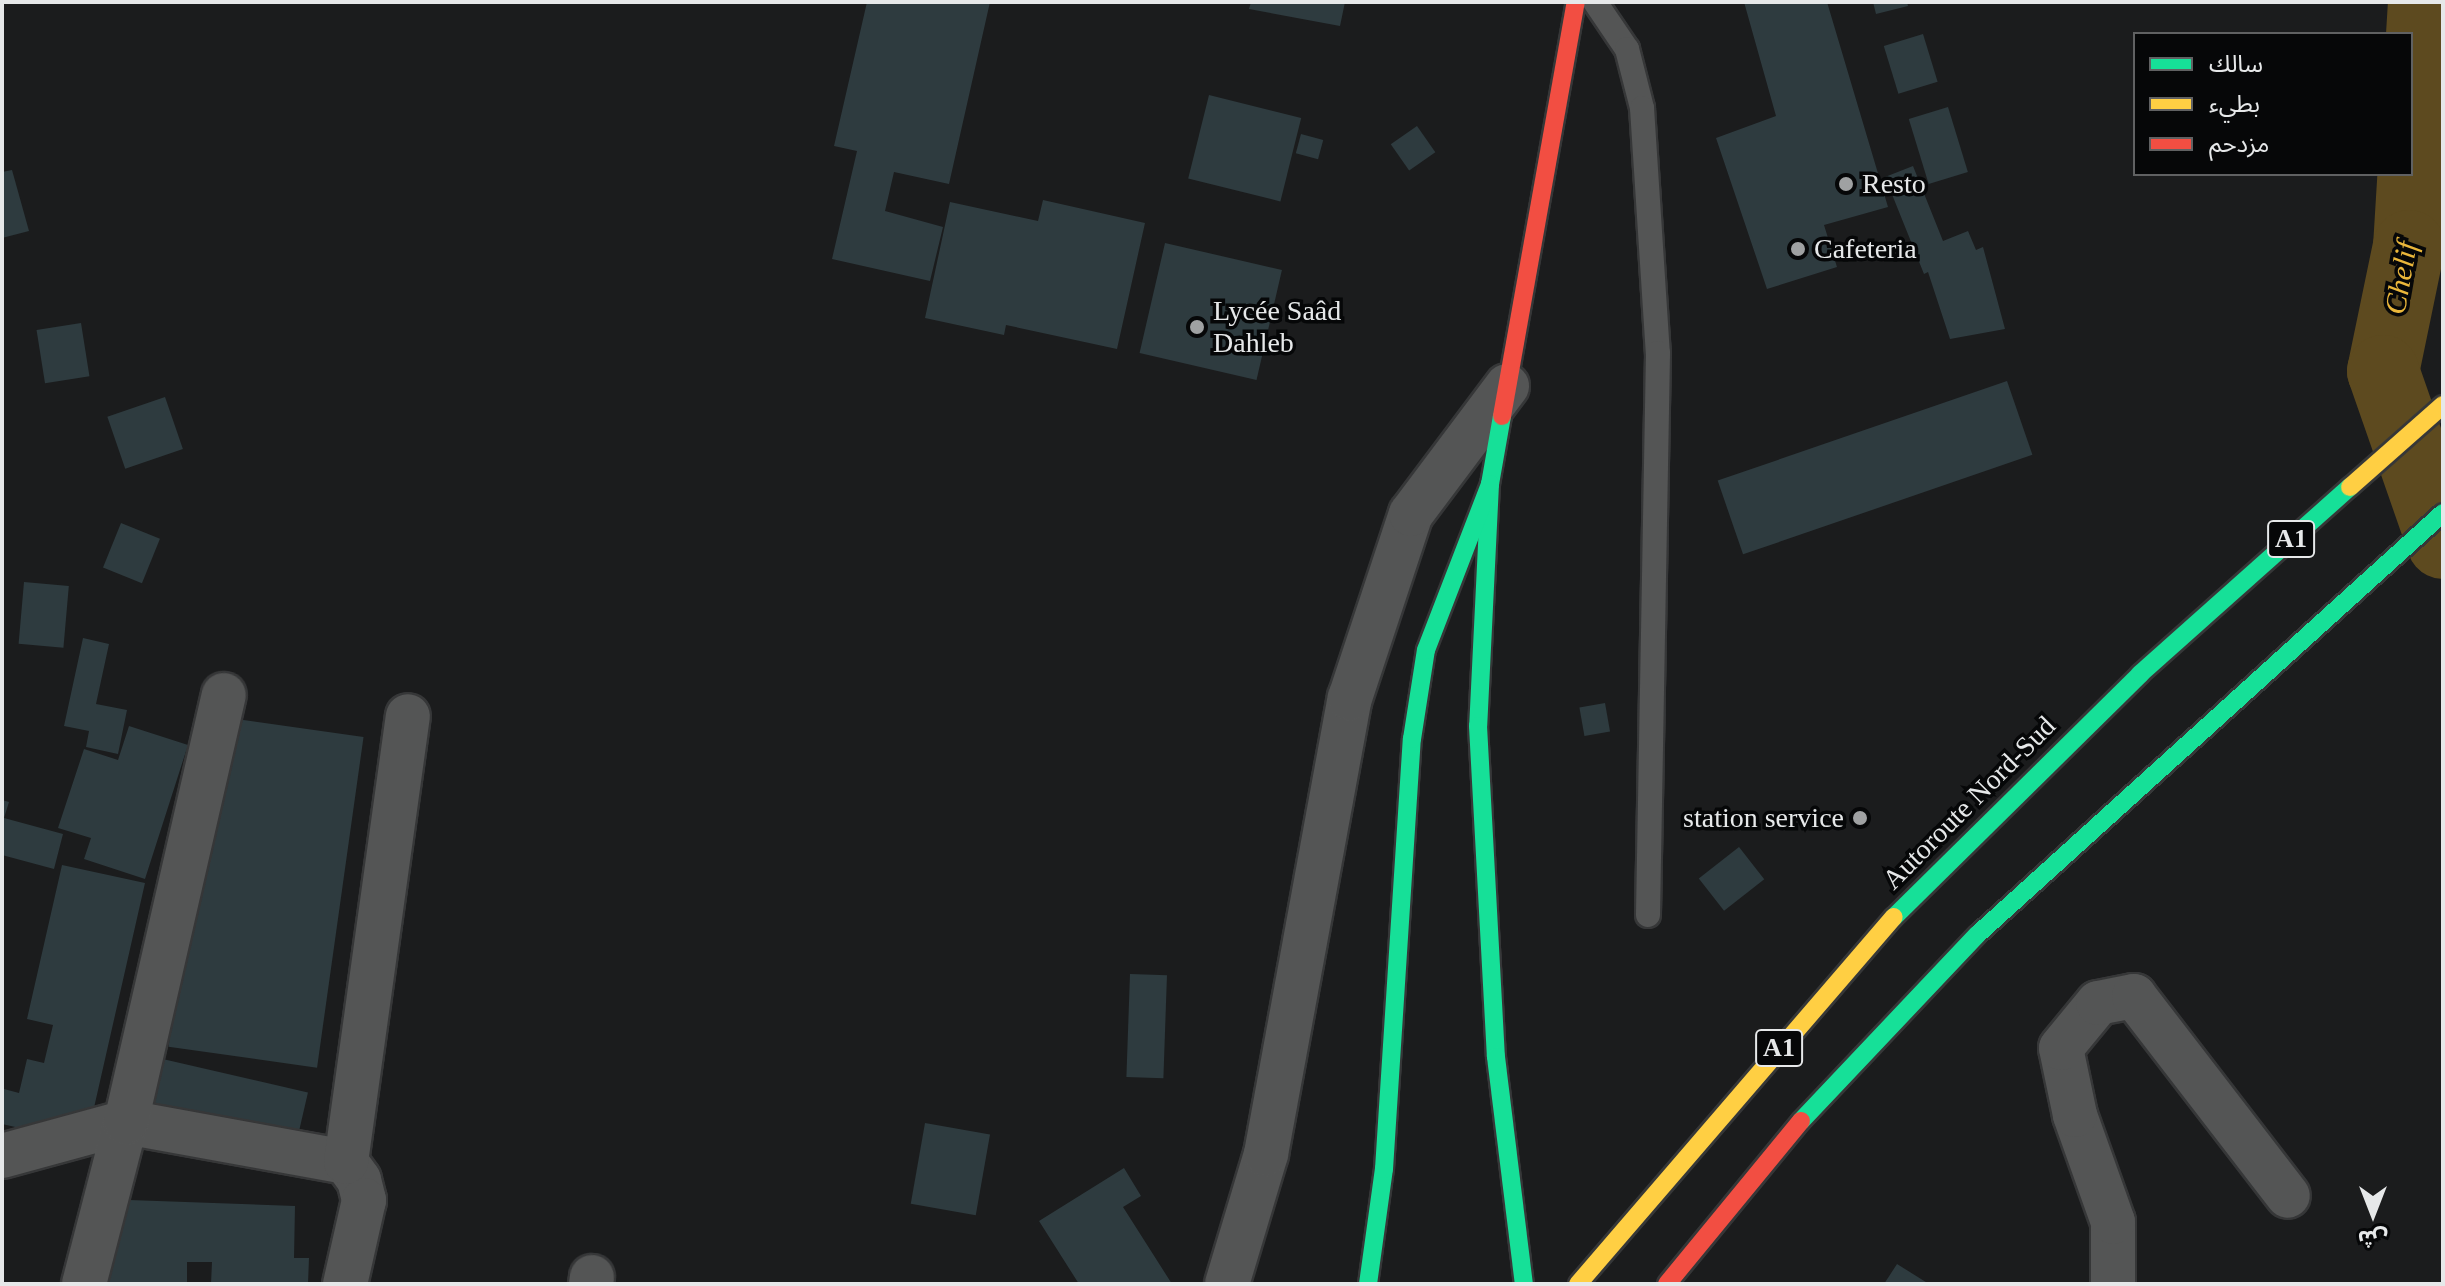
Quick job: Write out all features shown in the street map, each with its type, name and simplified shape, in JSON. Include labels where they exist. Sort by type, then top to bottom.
[{"type":"main road","points":[[1524,1284],[1496,1057],[1478,726],[1490,484],[1576,2]]},
{"type":"main road","name":"Autoroute Nord-Sud","points":[[1578,1284],[1874,937],[2140,674],[2443,405]]},
{"type":"main road","points":[[1368,1284],[1384,1169],[1412,739],[1426,650],[1490,484]]},
{"type":"main road","name":"A1","points":[[1667,1284],[1756,1172],[1863,1052],[1978,934],[2443,513]]},
{"type":"street","points":[[1227,1284],[1266,1154],[1350,698],[1411,514],[1507,386]]},
{"type":"street","points":[[84,1284],[126,1122],[224,695]]},
{"type":"street","points":[[345,1284],[364,1200],[359,1180],[346,1162],[408,716]]},
{"type":"street","points":[[2113,1284],[2113,1222],[2075,1115],[2061,1048],[2098,1003],[2134,996],[2288,1196]]},
{"type":"street","points":[[2,1156],[126,1122],[346,1162]]},
{"type":"lane","points":[[1595,2],[1627,49],[1642,108],[1658,353],[1648,915]]},
{"type":"building","points":[[867,2],[990,2],[949,184],[894,172],[885,211],[943,227],[930,281],[832,259],[857,151],[834,146]]},
{"type":"building","points":[[1251,2],[1345,2],[1340,26],[1249,9]]},
{"type":"building","points":[[1744,2],[1827,2],[1888,207],[1824,225],[1837,267],[1767,289],[1716,138],[1776,116]]},
{"type":"building","points":[[1873,2],[1907,2],[1908,6],[1876,14]]},
{"type":"building","points":[[1923,34],[1938,82],[1898,94],[1884,46]]},
{"type":"building","points":[[1209,95],[1301,118],[1280,201],[1188,178]]},
{"type":"building","points":[[1948,107],[1968,172],[1929,184],[1909,119]]},
{"type":"building","points":[[1417,126],[1435,152],[1409,171],[1391,144]]},
{"type":"building","points":[[1301,134],[1323,140],[1318,159],[1296,153]]},
{"type":"building","points":[[1913,166],[1943,241],[1968,231],[1976,250],[1983,247],[2005,329],[1950,339],[1928,272],[1924,274],[1885,177]]},
{"type":"building","points":[[12,170],[29,231],[2,238],[2,172]]},
{"type":"building","points":[[1043,200],[1145,223],[1117,349],[1006,325],[1004,335],[925,318],[950,202],[1038,221]]},
{"type":"building","points":[[1165,243],[1282,270],[1257,380],[1140,353]]},
{"type":"building","points":[[81,323],[89,376],[45,383],[37,330]]},
{"type":"building","points":[[2007,381],[2032,455],[1743,554],[1718,481]]},
{"type":"building","points":[[165,397],[183,449],[125,469],[107,417]]},
{"type":"building","points":[[121,523],[160,539],[142,583],[103,568]]},
{"type":"building","points":[[24,582],[69,586],[63,648],[19,644]]},
{"type":"building","points":[[83,638],[109,644],[96,704],[127,710],[118,754],[86,747],[89,731],[64,726]]},
{"type":"building","points":[[1605,703],[1610,732],[1584,736],[1579,708]]},
{"type":"building","points":[[215,716],[364,737],[317,1068],[169,1047]]},
{"type":"building","points":[[129,726],[188,745],[145,879],[84,859],[91,838],[58,828],[84,749],[118,760]]},
{"type":"building","points":[[2,800],[9,802],[4,818],[63,834],[54,869],[2,855]]},
{"type":"building","points":[[1739,847],[1764,879],[1724,911],[1699,878]]},
{"type":"building","points":[[62,865],[145,883],[86,1143],[2,1124],[4,1089],[19,1093],[27,1059],[44,1063],[53,1025],[27,1019]]},
{"type":"building","points":[[1130,974],[1167,975],[1163,1078],[1126,1077]]},
{"type":"building","points":[[154,1057],[308,1093],[291,1167],[137,1131]]},
{"type":"building","points":[[925,1123],[990,1134],[976,1215],[911,1204]]},
{"type":"building","points":[[1124,1168],[1141,1196],[1123,1207],[1172,1284],[1079,1284],[1039,1221]]},
{"type":"building","points":[[101,1199],[295,1206],[294,1258],[309,1258],[308,1284],[211,1284],[212,1262],[187,1262],[187,1284],[98,1284]]},
{"type":"building","points":[[1897,1264],[1929,1284],[1884,1284]]},
{"type":"waterway","name":"Chelif","points":[[2424,2],[2409,246],[2383,371],[2443,543]]},
{"type":"traffic: fast","points":[[1502,416],[1490,484],[1478,726],[1496,1057],[1524,1284]]},
{"type":"traffic: fast","points":[[1368,1284],[1384,1169],[1412,739],[1426,650],[1490,484]]},
{"type":"traffic: fast","points":[[1894,917],[2140,674],[2350,487]]},
{"type":"traffic: fast","points":[[1801,1121],[1978,934],[2443,513]]},
{"type":"traffic: slow","points":[[2350,487],[2443,405]]},
{"type":"traffic: slow","points":[[1578,1284],[1894,917]]},
{"type":"traffic: jam","points":[[1502,416],[1576,2]]},
{"type":"traffic: jam","points":[[1667,1284],[1801,1121]]},
{"type":"place","name":"Resto","points":[[1846,184]]},
{"type":"place","name":"Cafeteria","points":[[1798,249]]},
{"type":"place","name":"Lycée Saâd Dahleb","points":[[1197,327]]},
{"type":"place","name":"station service","points":[[1860,818]]}]
